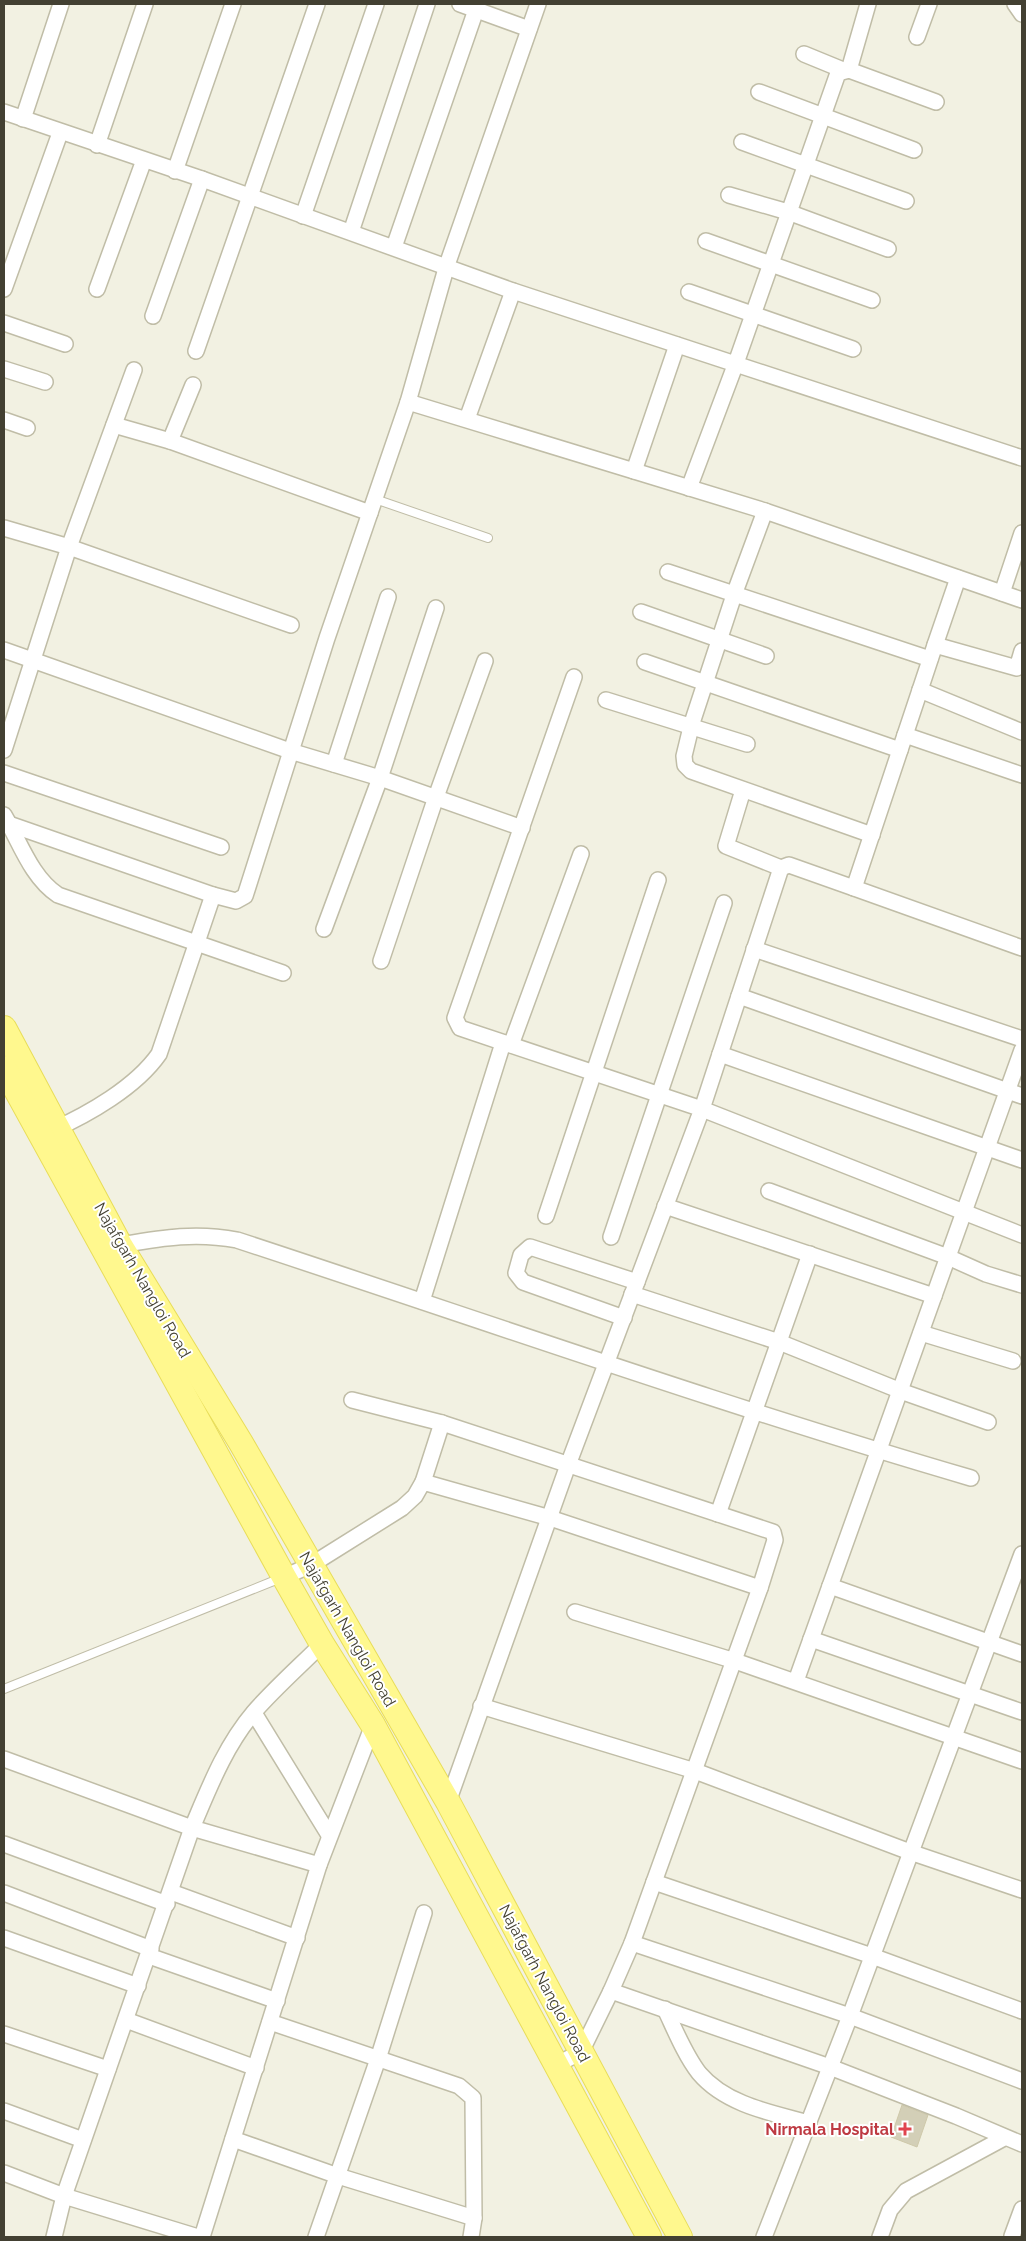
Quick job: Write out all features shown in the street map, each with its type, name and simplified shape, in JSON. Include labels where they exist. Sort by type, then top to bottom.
[{"type":"main road","name":"Najafgarh Nangloi Road","points":[[4,1028],[49,1132],[284,1577],[322,1644],[373,1725],[649,2237]]},
{"type":"main road","name":"Najafgarh Nangloi Road","points":[[4,1068],[49,1132],[241,1443],[448,1802],[680,2237]]},
{"type":"street","points":[[22,119],[61,4]]},
{"type":"street","points":[[97,145],[145,4]]},
{"type":"street","points":[[176,171],[232,4]]},
{"type":"street","points":[[196,351],[248,197],[317,4]]},
{"type":"street","points":[[303,216],[376,4]]},
{"type":"street","points":[[351,232],[427,4]]},
{"type":"street","points":[[460,4],[477,7],[529,29]]},
{"type":"street","points":[[6,819],[213,895],[236,901],[245,896],[290,752],[408,402],[446,265],[538,4]]},
{"type":"street","points":[[689,488],[736,362],[834,79],[846,70],[868,4]]},
{"type":"street","points":[[917,37],[929,4]]},
{"type":"street","points":[[1014,4],[1022,14]]},
{"type":"street","points":[[394,247],[477,7]]},
{"type":"street","points":[[804,54],[936,102]]},
{"type":"street","points":[[759,92],[914,150]]},
{"type":"street","points":[[4,112],[60,133],[202,178],[248,197],[446,265],[513,291],[677,345],[736,362],[1022,458]]},
{"type":"street","points":[[4,289],[60,133]]},
{"type":"street","points":[[742,142],[804,166],[906,201]]},
{"type":"street","points":[[97,289],[144,160]]},
{"type":"street","points":[[153,316],[202,178]]},
{"type":"street","points":[[728,195],[788,212],[888,249]]},
{"type":"street","points":[[706,242],[872,300]]},
{"type":"street","points":[[467,419],[513,291]]},
{"type":"street","points":[[689,292],[853,349]]},
{"type":"street","points":[[4,323],[65,344]]},
{"type":"street","points":[[634,471],[677,345]]},
{"type":"street","points":[[4,369],[45,382]]},
{"type":"street","points":[[4,750],[69,547],[134,370]]},
{"type":"street","points":[[170,441],[193,385]]},
{"type":"street","points":[[408,402],[765,512],[1022,600]]},
{"type":"street","points":[[4,420],[27,428]]},
{"type":"street","points":[[114,425],[373,506]]},
{"type":"street","points":[[765,512],[735,592],[691,726],[684,756],[686,765],[691,771],[872,835]]},
{"type":"street","points":[[4,528],[69,547],[291,625]]},
{"type":"street","points":[[1002,593],[1022,533]]},
{"type":"street","points":[[668,572],[932,652],[1019,669],[1022,651]]},
{"type":"street","points":[[854,888],[958,578]]},
{"type":"street","points":[[334,764],[388,597]]},
{"type":"street","points":[[324,929],[380,778],[436,608]]},
{"type":"street","points":[[641,612],[720,638],[766,656]]},
{"type":"street","points":[[4,650],[34,659],[290,752],[380,778],[522,828]]},
{"type":"street","points":[[381,961],[436,797],[485,661]]},
{"type":"street","points":[[645,662],[900,750]]},
{"type":"street","points":[[574,677],[455,1018],[460,1028],[702,1109],[1022,1235]]},
{"type":"street","points":[[920,690],[1022,732]]},
{"type":"street","points":[[606,700],[747,744]]},
{"type":"street","points":[[905,735],[1022,775]]},
{"type":"street","points":[[4,773],[220,847]]},
{"type":"street","points":[[743,790],[726,846],[781,868],[789,865],[1022,948]]},
{"type":"street","points":[[6,819],[38,877],[45,886],[58,895],[283,973]]},
{"type":"street","points":[[422,1301],[507,1044],[581,854]]},
{"type":"street","points":[[448,1802],[480,1706],[568,1465],[702,1109],[781,868]]},
{"type":"street","points":[[546,1216],[658,880]]},
{"type":"street","points":[[49,1132],[112,1097],[140,1078],[160,1054],[213,895]]},
{"type":"street","points":[[611,1236],[724,902]]},
{"type":"street","points":[[754,949],[1022,1039]]},
{"type":"street","points":[[738,996],[1022,1096]]},
{"type":"street","points":[[796,1681],[1022,1050]]},
{"type":"street","points":[[720,1054],[1022,1160]]},
{"type":"street","points":[[769,1191],[948,1257],[986,1274],[1022,1285]]},
{"type":"street","points":[[665,1206],[934,1296]]},
{"type":"street","points":[[120,1245],[181,1235],[220,1236],[237,1240],[607,1364],[879,1451],[971,1478]]},
{"type":"street","points":[[624,1318],[523,1282],[516,1273],[522,1255],[530,1247],[900,1390],[988,1422]]},
{"type":"street","points":[[718,1514],[810,1254]]},
{"type":"street","points":[[921,1333],[1013,1361]]},
{"type":"street","points":[[352,1400],[442,1423],[718,1514],[772,1532],[775,1540],[735,1661],[632,1943],[581,2052],[556,2065]]},
{"type":"street","points":[[284,1577],[311,1565],[402,1508],[424,1482],[442,1423]]},
{"type":"street","points":[[424,1482],[550,1518],[760,1588]]},
{"type":"street","points":[[764,2237],[850,2016],[989,1642],[1017,1583],[1022,1554]]},
{"type":"street","points":[[830,1586],[1022,1654]]},
{"type":"street","points":[[575,1612],[796,1681],[1022,1761]]},
{"type":"street","points":[[811,1639],[1022,1712]]},
{"type":"street","points":[[54,2237],[64,2196],[192,1828],[216,1774],[233,1743],[254,1713],[322,1644]]},
{"type":"street","points":[[480,1706],[695,1771],[910,1852],[1022,1890]]},
{"type":"street","points":[[254,1713],[330,1836]]},
{"type":"street","points":[[4,2173],[64,2196],[200,2237],[256,2068],[319,1865],[373,1725]]},
{"type":"street","points":[[4,1758],[192,1828],[319,1865]]},
{"type":"street","points":[[4,1844],[297,1938]]},
{"type":"street","points":[[654,1882],[872,1956],[1022,2011]]},
{"type":"street","points":[[4,1893],[276,2001]]},
{"type":"street","points":[[316,2237],[378,2059],[424,1913]]},
{"type":"street","points":[[4,1938],[138,1986]]},
{"type":"street","points":[[632,1943],[850,2016],[1022,2081]]},
{"type":"street","points":[[611,1991],[830,2067],[1022,2144]]},
{"type":"street","points":[[665,2010],[698,2072],[711,2085],[757,2109],[809,2123]]},
{"type":"street","points":[[126,2020],[256,2068]]},
{"type":"street","points":[[270,2022],[459,2086],[473,2098],[474,2218],[472,2237]]},
{"type":"street","points":[[4,2034],[108,2069]]},
{"type":"street","points":[[4,2111],[84,2140]]},
{"type":"street","points":[[880,2237],[890,2210],[906,2191],[1004,2138]]},
{"type":"street","points":[[233,2139],[338,2176],[474,2218]]},
{"type":"street","points":[[1015,2235],[1022,2209]]},
{"type":"lane","points":[[373,506],[488,538]]},
{"type":"lane","points":[[4,1689],[284,1577]]},
{"type":"building","points":[[902,2105],[928,2115],[917,2147],[891,2137]]},
{"type":"place","name":"Nirmala Hospital","points":[[905,2129]]}]
